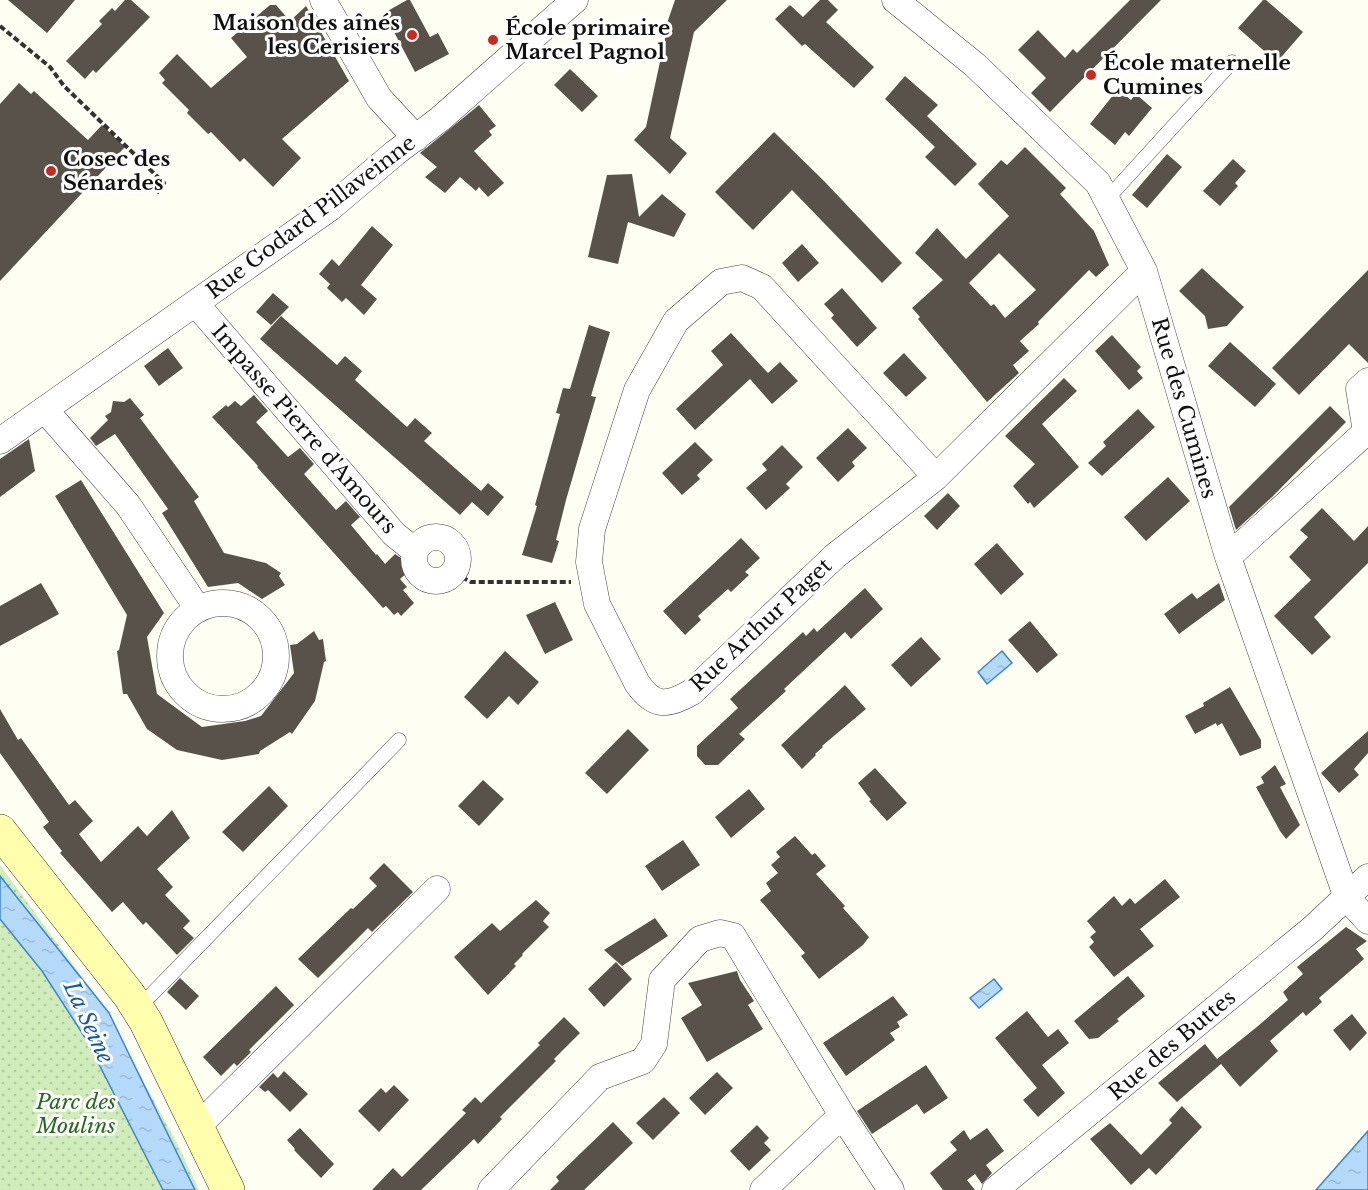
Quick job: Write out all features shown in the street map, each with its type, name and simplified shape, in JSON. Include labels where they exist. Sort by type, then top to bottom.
[{"type":"street","points":[[323,0],[379,98],[416,138]]},
{"type":"street","name":"Rue Godard Pillaveinne","points":[[2,438],[330,208],[440,119],[575,0]]},
{"type":"street","name":"Rue des Cumines","points":[[895,0],[975,65],[1098,183],[1144,271],[1228,557],[1347,898]]},
{"type":"street","name":"Rue Arthur Paget","points":[[936,477],[762,286],[742,278],[721,282],[676,321],[637,390],[592,529],[589,562],[597,604],[641,689],[660,703],[676,702],[692,692],[835,556],[936,477],[1144,271]]},
{"type":"street","name":"Impasse Pierre d'Amours","points":[[196,304],[394,534],[415,551]]},
{"type":"street","points":[[1228,557],[1367,431],[1359,390],[1368,381]]},
{"type":"street","points":[[45,410],[128,505],[198,609]]},
{"type":"street","name":"Impasse Pierre d'Amours","points":[[432,537],[447,540],[453,545],[458,559],[458,567],[453,573],[442,581],[435,582],[422,577],[414,565],[415,551],[419,545],[432,537]]},
{"type":"street","points":[[214,603],[231,603],[261,618],[271,633],[276,649],[275,665],[269,681],[259,694],[244,704],[226,708],[208,707],[192,699],[179,686],[172,670],[170,652],[174,635],[184,620],[198,609],[214,603]]},
{"type":"street","points":[[0,831],[137,1007],[228,1190]]},
{"type":"street","name":"Rue des Buttes","points":[[995,1190],[1347,898],[1368,877]]},
{"type":"street","points":[[197,1127],[437,889]]},
{"type":"street","points":[[1347,898],[1368,921]]},
{"type":"street","points":[[490,1190],[600,1077],[643,1061],[654,1044],[662,980],[700,939],[720,933],[733,936],[842,1115],[891,1190]]},
{"type":"street","points":[[763,1190],[842,1115]]},
{"type":"lane","points":[[1107,199],[1232,62]]},
{"type":"lane","points":[[137,1007],[399,740]]},
{"type":"path","points":[[0,26],[50,67],[64,86],[164,183],[156,194]]},
{"type":"path","points":[[453,573],[471,582],[593,582]]},
{"type":"green space","name":"Parc des Moulins","points":[[0,865],[101,1003],[178,1145],[199,1190],[0,1190]]},
{"type":"water","points":[[1002,651],[1012,663],[987,684],[978,672]]},
{"type":"water","name":"La Seine","points":[[0,876],[109,1013],[195,1190],[163,1190],[86,1039],[42,971],[0,919]]},
{"type":"water","points":[[994,979],[1002,989],[979,1008],[970,998]]},
{"type":"water","points":[[1368,1131],[1368,1190],[1316,1190]]},
{"type":"building","points":[[8,0],[75,0],[47,33]]},
{"type":"building","points":[[125,0],[131,0],[150,17],[96,73],[93,70],[85,79],[66,61],[102,24],[99,21],[112,8],[115,11]]},
{"type":"building","name":"Maison des aînés les Cerisiers","points":[[410,0],[430,37],[438,33],[449,54],[415,72],[384,13]]},
{"type":"building","points":[[675,0],[727,0],[694,32],[670,138],[687,153],[670,174],[634,140],[646,127],[667,29],[665,29]]},
{"type":"building","points":[[820,0],[828,0],[838,10],[826,22],[874,67],[854,88],[805,44],[802,46],[775,19],[790,5],[803,17]]},
{"type":"building","points":[[1130,0],[1161,0],[1050,112],[1031,93],[1046,78],[1018,50],[1038,30],[1065,58],[1073,49],[1077,53]]},
{"type":"building","points":[[1263,0],[1266,0],[1303,32],[1277,62],[1238,28]]},
{"type":"building","points":[[270,5],[276,5],[290,21],[306,6],[349,81],[282,139],[301,158],[273,187],[244,158],[240,162],[211,132],[208,134],[187,113],[189,110],[162,83],[165,80],[159,73],[177,54],[211,88],[247,57],[231,38]]},
{"type":"building","points":[[570,69],[598,96],[582,112],[554,85]]},
{"type":"building","points":[[905,76],[938,105],[927,116],[977,164],[955,186],[925,157],[935,147],[885,99]]},
{"type":"building","name":"Cosec des Sénardes","points":[[19,83],[31,94],[34,91],[88,140],[102,125],[125,147],[0,281],[0,104]]},
{"type":"building","points":[[1118,89],[1131,100],[1136,94],[1152,108],[1129,136],[1125,132],[1115,145],[1090,124]]},
{"type":"building","points":[[479,105],[496,126],[489,131],[492,135],[474,151],[504,183],[488,197],[479,187],[476,191],[460,177],[445,193],[425,177],[437,167],[420,153]]},
{"type":"building","points":[[774,132],[902,263],[882,283],[792,190],[753,230],[715,192]]},
{"type":"building","points":[[1025,147],[1066,188],[1060,194],[1094,231],[1109,265],[1096,277],[1089,270],[1020,341],[1029,351],[1013,365],[1019,373],[987,402],[918,319],[920,317],[912,308],[943,280],[915,253],[937,228],[966,259],[1009,216],[978,184],[1001,160],[1007,165]],"holes":[[[999,253],[1036,290],[1005,318],[994,304],[991,306],[969,283]]]},
{"type":"building","points":[[1167,154],[1182,167],[1147,208],[1132,195]]},
{"type":"building","points":[[1233,159],[1246,171],[1235,183],[1238,186],[1220,206],[1203,191]]},
{"type":"building","points":[[632,174],[639,217],[662,194],[686,214],[674,237],[628,222],[618,264],[588,257],[607,175]]},
{"type":"building","points":[[372,226],[393,245],[361,285],[377,299],[364,315],[346,298],[342,302],[327,288],[330,284],[319,274],[332,259],[339,266]]},
{"type":"building","points":[[802,244],[819,263],[798,282],[782,263]]},
{"type":"building","points":[[1202,268],[1244,307],[1227,326],[1208,329],[1205,316],[1179,291]]},
{"type":"building","points":[[1368,270],[1368,363],[1349,344],[1299,395],[1272,368]]},
{"type":"building","points":[[842,288],[877,328],[857,347],[831,318],[834,315],[824,304]]},
{"type":"building","points":[[273,293],[289,307],[271,325],[256,312]]},
{"type":"building","points":[[281,316],[337,365],[345,356],[362,371],[355,380],[407,427],[415,418],[432,433],[424,441],[481,491],[488,483],[504,497],[488,516],[472,502],[460,515],[260,339]]},
{"type":"building","points":[[589,325],[610,332],[591,396],[596,397],[566,500],[556,540],[559,541],[552,563],[522,555],[560,414],[556,413],[563,388],[570,389]]},
{"type":"building","points":[[731,333],[768,373],[780,362],[798,381],[772,404],[750,379],[695,430],[676,409],[723,365],[711,351]]},
{"type":"building","points":[[1112,335],[1141,367],[1137,371],[1143,378],[1129,390],[1095,351]]},
{"type":"building","points":[[1230,342],[1276,384],[1255,407],[1208,366]]},
{"type":"building","points":[[168,348],[183,368],[159,386],[144,366]]},
{"type":"building","points":[[904,353],[927,378],[906,397],[883,373]]},
{"type":"building","points":[[1064,378],[1077,391],[1042,424],[1079,467],[1034,508],[1013,486],[1035,464],[1005,436]]},
{"type":"building","points":[[254,395],[268,411],[256,422],[288,457],[300,448],[314,464],[304,474],[336,510],[346,501],[360,517],[351,525],[376,555],[385,564],[395,554],[414,567],[400,579],[407,587],[403,590],[414,603],[401,616],[398,612],[394,615],[386,606],[383,608],[212,417],[226,405],[228,407],[235,401],[241,406]]},
{"type":"building","points":[[130,398],[144,415],[140,418],[199,497],[194,501],[224,553],[266,563],[281,573],[279,576],[285,585],[262,599],[238,583],[208,587],[162,513],[168,509],[115,434],[96,446],[90,438],[108,420],[105,416],[111,412],[113,401],[124,402]]},
{"type":"building","points":[[1330,406],[1346,422],[1236,530],[1229,507]]},
{"type":"building","points":[[1138,409],[1155,427],[1102,476],[1088,463],[1106,446],[1103,442]]},
{"type":"building","points":[[848,428],[867,448],[852,462],[855,466],[838,482],[816,458]]},
{"type":"building","points":[[29,439],[35,471],[0,497],[0,459]]},
{"type":"building","points":[[695,442],[713,460],[697,475],[700,479],[682,495],[662,473]]},
{"type":"building","points":[[782,445],[803,467],[786,484],[790,488],[766,510],[746,488],[767,470],[762,464]]},
{"type":"building","points":[[1168,477],[1190,501],[1146,541],[1124,517]]},
{"type":"building","points":[[81,480],[164,613],[147,637],[157,694],[202,727],[245,721],[261,716],[294,673],[290,645],[297,644],[314,631],[319,640],[323,639],[326,661],[315,701],[292,734],[290,732],[260,751],[259,754],[222,760],[177,750],[147,729],[127,694],[123,694],[117,651],[127,615],[55,496]]},
{"type":"building","points":[[948,493],[960,506],[937,530],[924,516]]},
{"type":"building","points":[[1322,508],[1354,541],[1368,526],[1368,563],[1314,617],[1331,637],[1312,655],[1274,616],[1311,580],[1289,557],[1308,537],[1300,530]]},
{"type":"building","points":[[741,538],[760,558],[745,572],[749,575],[731,592],[728,589],[698,616],[701,620],[685,635],[663,611]]},
{"type":"building","points":[[997,543],[1024,574],[1001,595],[974,564]]},
{"type":"building","points":[[41,583],[59,614],[0,646],[0,606]]},
{"type":"building","points":[[1219,583],[1225,600],[1179,634],[1164,614],[1192,593],[1197,599]]},
{"type":"building","points":[[865,588],[883,609],[851,639],[845,632],[784,689],[786,691],[739,734],[745,739],[718,765],[705,765],[697,756],[697,746],[738,708],[730,699],[803,632],[806,636],[814,628],[817,632]]},
{"type":"building","points":[[555,602],[573,640],[545,654],[526,615]]},
{"type":"building","points":[[1030,621],[1058,655],[1037,673],[1008,640]]},
{"type":"building","points":[[921,637],[941,659],[911,687],[891,665]]},
{"type":"building","points":[[505,651],[539,682],[518,705],[509,696],[487,719],[464,697]]},
{"type":"building","points":[[845,685],[866,709],[822,746],[802,769],[781,745]]},
{"type":"building","points":[[1230,687],[1261,740],[1261,748],[1240,756],[1222,723],[1217,726],[1216,723],[1195,734],[1185,716],[1204,706],[1203,703]]},
{"type":"building","points":[[0,709],[18,740],[21,738],[69,805],[75,800],[93,821],[79,834],[101,862],[138,826],[147,836],[172,810],[190,838],[157,869],[173,887],[165,895],[190,921],[183,928],[194,938],[177,955],[146,922],[143,925],[123,902],[112,912],[60,853],[62,851],[43,827],[49,822],[0,753]]},
{"type":"building","points":[[628,729],[649,750],[607,794],[585,773]]},
{"type":"building","points":[[1368,731],[1368,753],[1354,769],[1359,775],[1339,793],[1321,773]]},
{"type":"building","points":[[1275,765],[1286,784],[1280,787],[1300,825],[1286,839],[1256,787],[1264,783],[1261,777]]},
{"type":"building","points":[[875,768],[907,803],[887,821],[869,801],[871,800],[858,783]]},
{"type":"building","points":[[483,780],[504,799],[479,826],[458,806]]},
{"type":"building","points":[[269,786],[288,806],[243,852],[222,832]]},
{"type":"building","points":[[749,789],[765,809],[731,838],[715,817]]},
{"type":"building","points":[[795,836],[812,855],[815,853],[826,866],[816,874],[869,937],[863,945],[819,979],[801,956],[805,953],[760,900],[771,891],[766,883],[778,873],[771,865],[780,857],[776,852]]},
{"type":"building","points":[[683,840],[700,865],[662,891],[645,866]]},
{"type":"building","points":[[384,863],[413,892],[372,932],[368,928],[318,978],[298,959],[377,886],[369,878]]},
{"type":"building","points":[[1165,879],[1180,897],[1140,929],[1154,946],[1114,977],[1089,947],[1094,942],[1090,937],[1096,932],[1087,921],[1114,896],[1122,906],[1130,898],[1135,904]]},
{"type":"building","points":[[536,900],[550,913],[543,921],[549,927],[522,954],[514,964],[516,966],[488,995],[454,957],[492,923],[500,931]]},
{"type":"building","points":[[655,918],[668,936],[622,966],[604,950]]},
{"type":"building","points":[[1346,927],[1367,941],[1356,949],[1364,959],[1319,998],[1322,1002],[1306,1016],[1303,1012],[1270,1041],[1278,1051],[1240,1087],[1221,1064],[1177,1102],[1158,1083],[1205,1044],[1217,1059],[1258,1026],[1288,1000],[1283,992],[1303,974],[1297,967]]},
{"type":"building","points":[[616,962],[632,979],[604,1007],[588,989]]},
{"type":"building","points":[[737,971],[740,980],[754,1001],[748,1005],[763,1029],[707,1062],[681,1018],[702,1005],[688,983]]},
{"type":"building","points":[[1128,976],[1145,996],[1098,1038],[1089,1039],[1074,1021]]},
{"type":"building","points":[[180,978],[199,996],[186,1010],[167,992]]},
{"type":"building","points":[[276,986],[294,1005],[249,1050],[251,1052],[237,1066],[234,1063],[221,1076],[203,1057]]},
{"type":"building","points":[[893,996],[908,1015],[897,1022],[900,1027],[890,1033],[895,1040],[846,1076],[823,1043]]},
{"type":"building","points":[[1027,1011],[1048,1037],[1058,1029],[1069,1043],[1042,1065],[1065,1093],[1038,1117],[1023,1100],[1037,1088],[995,1038]]},
{"type":"building","points":[[1352,1014],[1367,1033],[1350,1051],[1333,1030]]},
{"type":"building","points":[[564,1017],[580,1033],[554,1059],[556,1061],[500,1117],[502,1119],[478,1144],[474,1139],[421,1190],[372,1190],[393,1168],[402,1177],[466,1113],[462,1110],[475,1097],[481,1103],[540,1045],[538,1043]]},
{"type":"building","points":[[926,1065],[948,1098],[924,1114],[917,1104],[872,1134],[857,1111]]},
{"type":"building","points":[[284,1071],[308,1094],[290,1112],[268,1090],[265,1092],[259,1087],[273,1073],[278,1078]]},
{"type":"building","points":[[717,1072],[733,1088],[705,1115],[689,1098]]},
{"type":"building","points":[[394,1085],[409,1100],[379,1132],[358,1111],[381,1088],[386,1093]]},
{"type":"building","points":[[664,1097],[680,1113],[653,1140],[636,1123]]},
{"type":"building","points":[[1182,1106],[1202,1127],[1156,1175],[1149,1168],[1131,1185],[1090,1139],[1110,1123],[1141,1155],[1172,1123],[1169,1120]]},
{"type":"building","points":[[613,1122],[633,1143],[584,1190],[550,1190],[559,1181],[556,1177]]},
{"type":"building","points":[[757,1125],[769,1138],[764,1143],[771,1150],[749,1171],[730,1151]]},
{"type":"building","points":[[300,1128],[334,1164],[321,1178],[287,1140]]},
{"type":"building","points":[[987,1128],[1004,1151],[986,1165],[992,1173],[982,1184],[975,1174],[967,1180],[975,1190],[943,1190],[930,1173],[957,1150],[950,1142],[964,1130],[970,1140]]},
{"type":"place","name":"Maison des aînés les Cerisiers","points":[[412,35]]},
{"type":"place","name":"École primaire Marcel Pagnol","points":[[493,40]]},
{"type":"place","name":"École maternelle Cumines","points":[[1091,75]]},
{"type":"place","name":"Cosec des Sénardes","points":[[51,171]]}]
